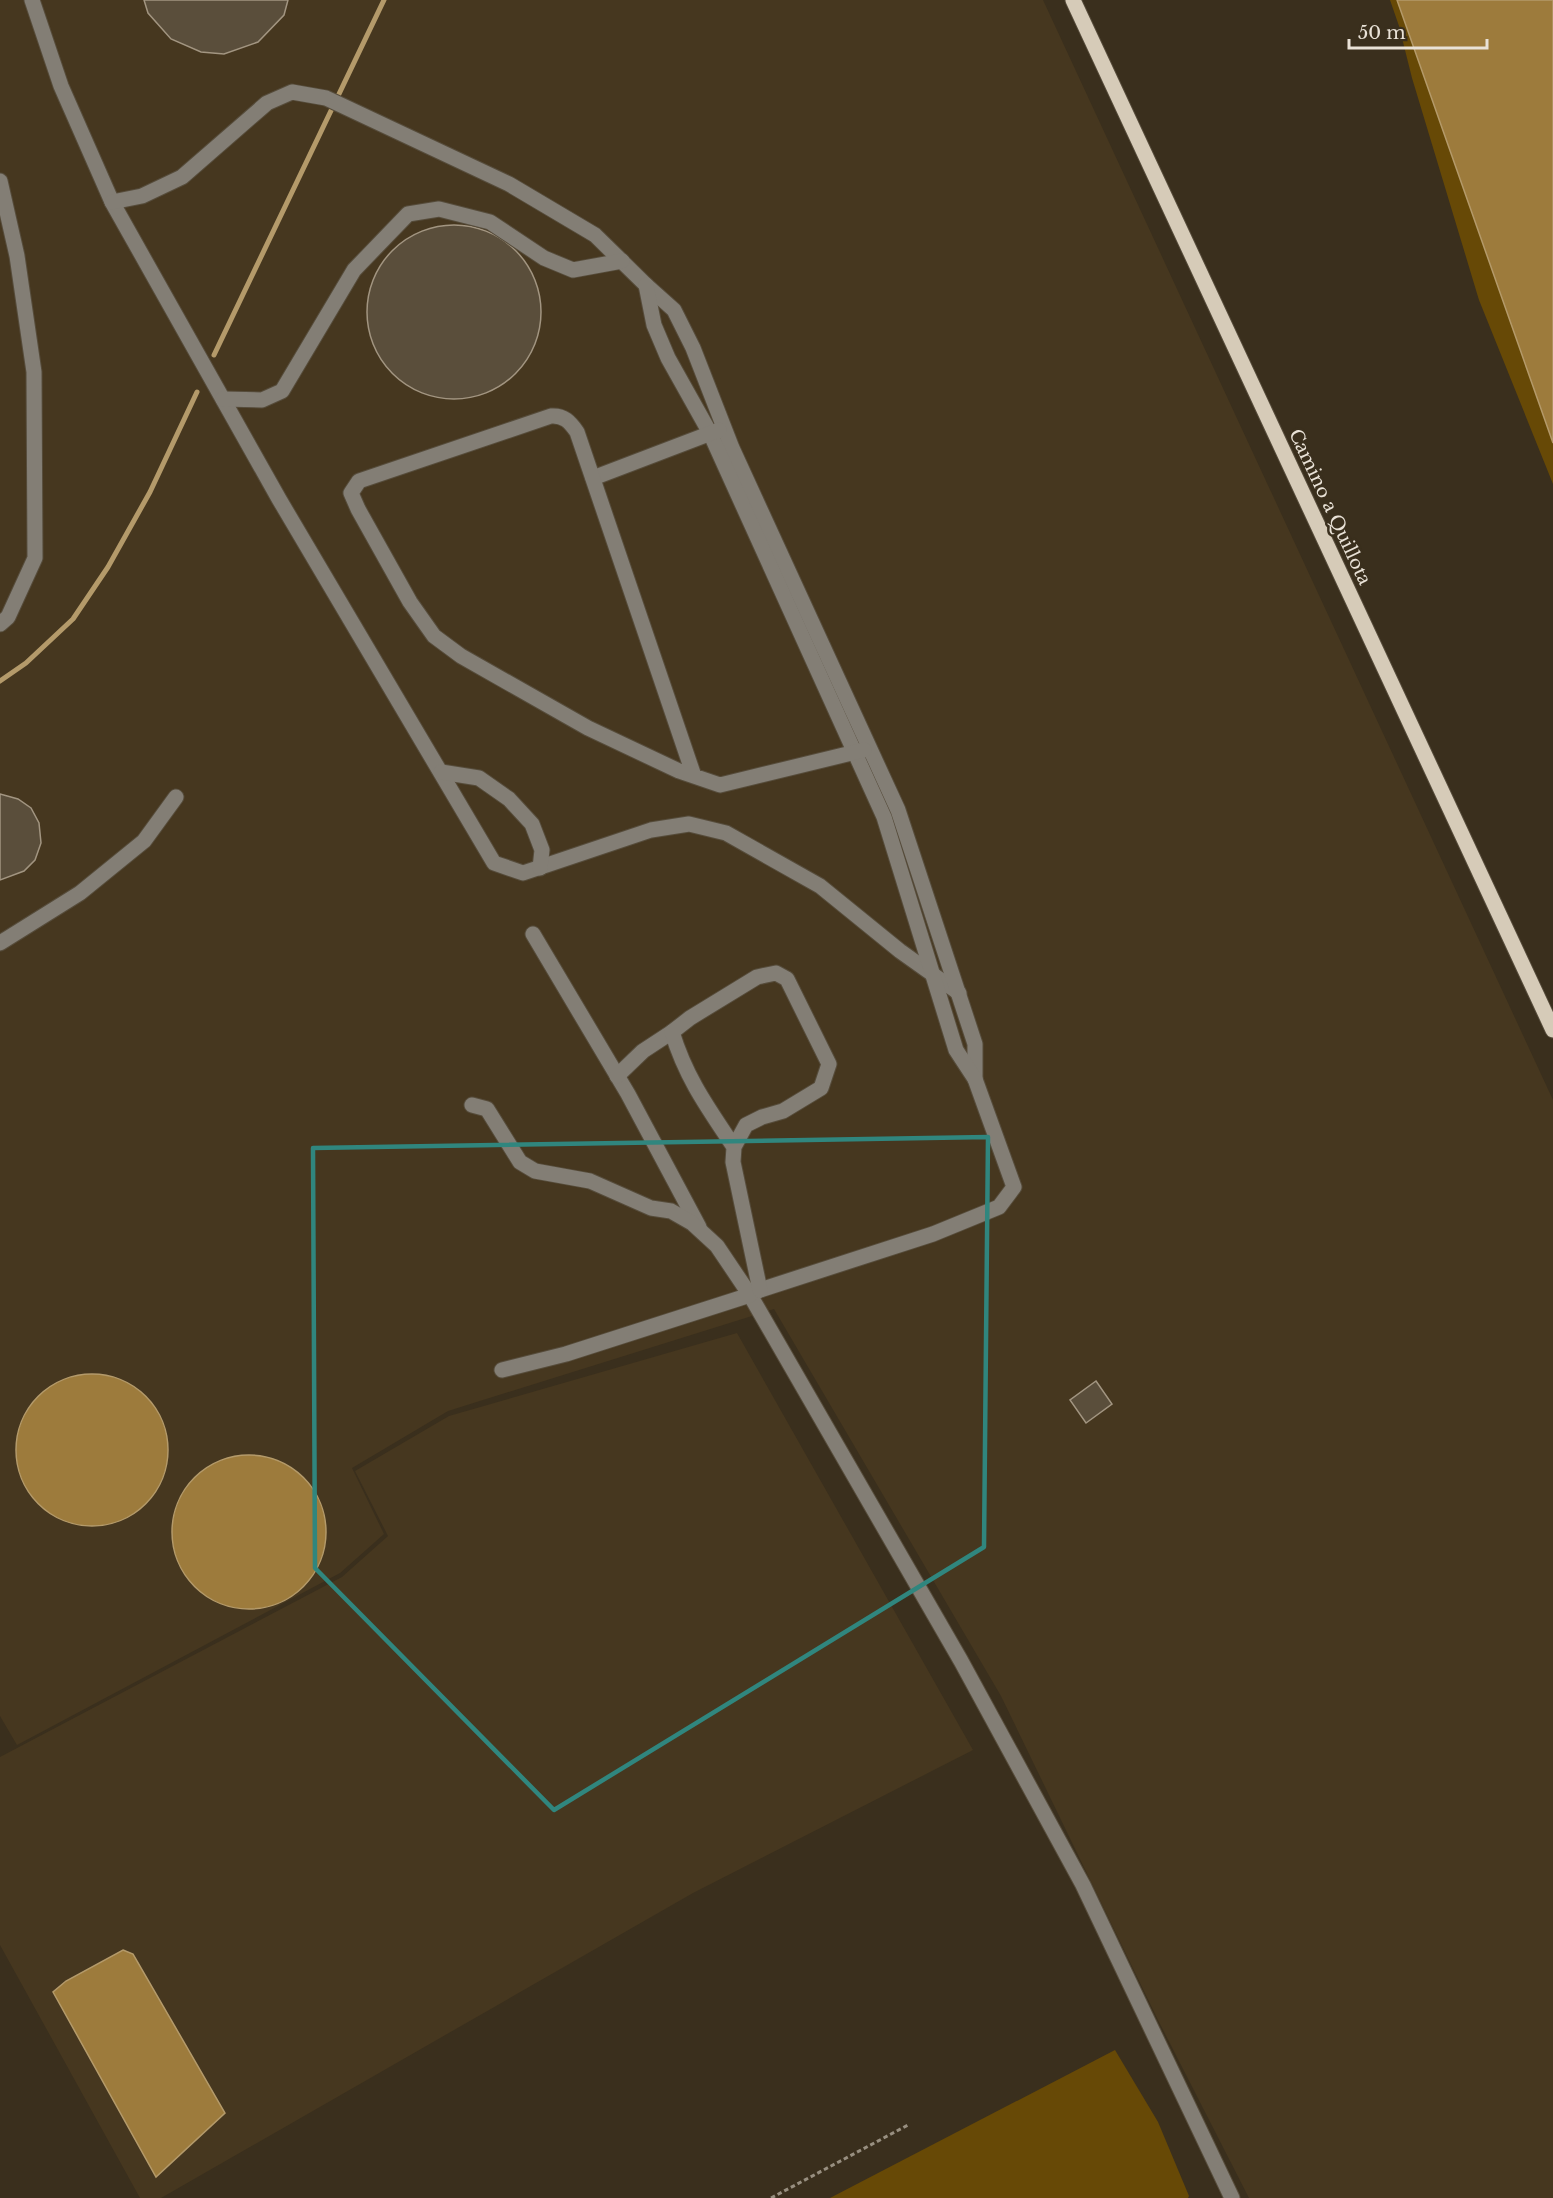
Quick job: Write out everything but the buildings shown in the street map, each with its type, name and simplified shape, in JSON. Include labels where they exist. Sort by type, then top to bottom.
[{"type":"main road","name":"Camino a Quillota","points":[[1072,0],[1553,1030]]},
{"type":"street","points":[[32,0],[61,86],[112,202],[279,499],[494,863],[523,873],[651,830],[689,824],[726,833],[820,886],[933,977],[959,993]]},
{"type":"street","points":[[112,202],[142,196],[182,177],[267,103],[292,92],[326,98],[508,184],[595,235],[674,310],[693,348],[717,431],[862,750],[956,1050],[975,1079],[1014,1187],[999,1207],[933,1234],[566,1354],[502,1370]]},
{"type":"street","points":[[0,181],[17,256],[34,372],[34,558],[8,617],[0,624]]},
{"type":"street","points":[[223,399],[262,400],[282,391],[354,270],[408,214],[439,209],[490,222],[544,258],[573,270],[622,261]]},
{"type":"street","points":[[646,285],[654,325],[668,358],[717,431]]},
{"type":"street","points":[[694,776],[577,432],[564,418],[551,416],[359,481],[351,493],[358,509],[410,602],[434,636],[461,656],[588,728],[679,771],[720,785],[862,750]]},
{"type":"street","points":[[593,478],[717,431]]},
{"type":"street","points":[[862,750],[898,810],[911,845],[975,1044],[975,1079]]},
{"type":"street","points":[[441,772],[479,778],[509,799],[532,824],[542,850],[540,868]]},
{"type":"street","points":[[0,943],[80,893],[144,841],[176,797]]},
{"type":"street","points":[[533,934],[617,1076],[702,1232]]},
{"type":"street","points":[[617,1076],[644,1051],[690,1018],[757,977],[776,973],[788,979],[829,1064],[821,1088],[783,1111],[746,1125],[734,1147],[734,1162],[755,1293]]},
{"type":"street","points":[[672,1032],[679,1054],[698,1095],[734,1147]]},
{"type":"street","points":[[472,1105],[487,1109],[520,1162],[535,1171],[590,1181],[651,1208],[671,1210],[692,1223],[717,1246],[755,1293],[961,1661],[1083,1885],[1232,2198]]},
{"type":"path","points":[[771,2198],[908,2125]]},
{"type":"highlighted area","points":[[988,1137],[984,1547],[554,1810],[315,1568],[313,1148]]},
{"type":"shaded area","points":[[0,0],[1043,0],[1553,1100],[1553,2198],[1249,2198],[1158,2020],[1001,1696],[774,1309],[448,1411],[352,1468],[384,1534],[340,1573],[17,1745],[0,1716]]},
{"type":"shaded area","points":[[1390,0],[1553,0],[1553,484],[1479,300]]},
{"type":"shaded area","points":[[1397,0],[1553,0],[1553,443]]},
{"type":"shaded area","points":[[737,1333],[973,1750],[693,1893],[161,2198],[140,2198],[0,1945],[0,1757],[342,1577],[388,1536],[355,1471],[449,1416]]},
{"type":"shaded area","points":[[92,1374],[121,1379],[146,1396],[163,1421],[168,1450],[163,1479],[146,1504],[121,1521],[92,1526],[63,1521],[38,1504],[21,1479],[16,1450],[21,1421],[38,1396],[63,1379]]},
{"type":"shaded area","points":[[249,1455],[278,1461],[292,1468],[303,1478],[313,1489],[320,1503],[326,1532],[320,1561],[313,1575],[303,1586],[292,1596],[278,1603],[249,1609],[220,1603],[206,1596],[195,1586],[185,1575],[178,1561],[172,1532],[178,1503],[185,1489],[195,1478],[206,1468],[220,1461]]},
{"type":"shaded area","points":[[123,1950],[133,1954],[225,2113],[156,2177],[53,1992],[66,1981]]},
{"type":"shaded area","points":[[1115,2050],[1158,2122],[1188,2198],[830,2198]]},
{"type":"waterway","points":[[214,355],[384,0]]},
{"type":"waterway","points":[[0,681],[26,663],[73,619],[108,567],[150,492],[197,392]]}]
